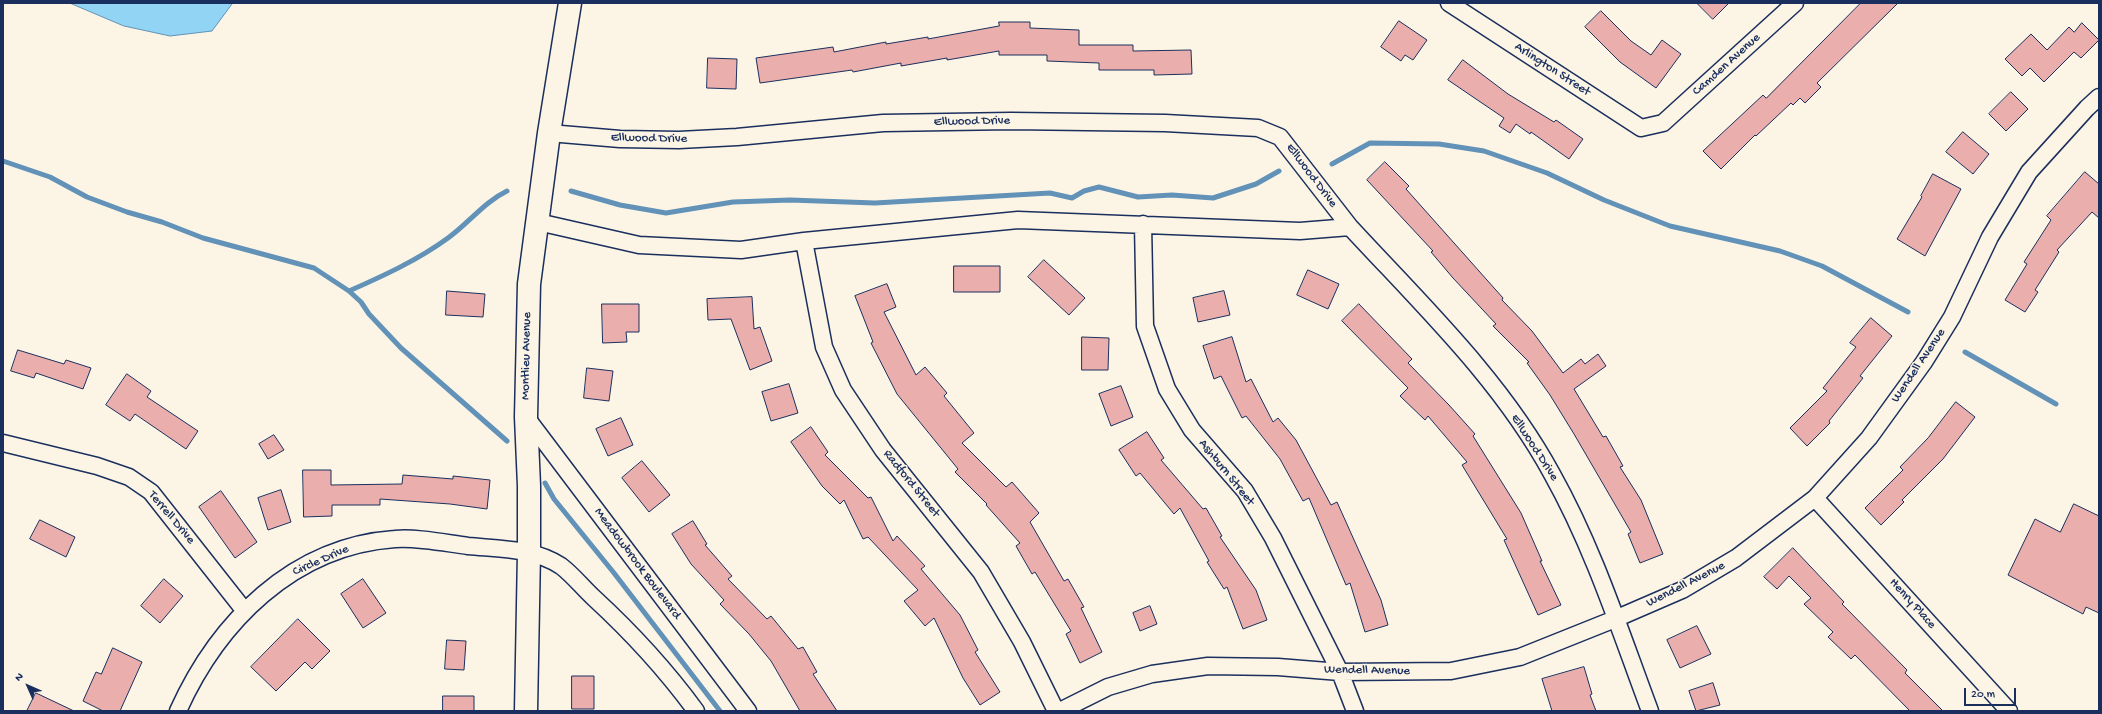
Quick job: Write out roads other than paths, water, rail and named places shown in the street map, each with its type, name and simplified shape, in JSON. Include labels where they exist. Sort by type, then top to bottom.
[{"type":"street","name":"Montlieu Avenue","points":[[526,711],[530,486],[526,417],[529,284],[549,133],[570,3]]},
{"type":"street","name":"Arlington Street","points":[[1449,3],[1641,128],[1657,125]]},
{"type":"street","name":"Camden Avenue","points":[[1657,125],[1663,123],[1795,3]]},
{"type":"street","name":"Wendell Avenue","points":[[1060,711],[1108,688],[1152,674],[1208,666],[1278,667],[1340,672],[1451,671],[1520,657],[1682,590],[1736,558],[1815,498],[1869,438],[1924,362],[1958,306],[1990,237],[2029,172],[2099,97]]},
{"type":"street","name":"Ellwood Drive","points":[[549,133],[620,139],[679,140],[737,137],[883,123],[1080,122],[1165,123],[1258,128],[1280,137],[1350,227],[1466,352],[1523,427],[1552,472],[1577,520],[1650,711]]},
{"type":"street","name":"Ellwood Drive","points":[[538,222],[640,245],[741,250],[804,241],[1018,220],[1300,231],[1350,227]]},
{"type":"street","name":"Ashburn Street","points":[[1144,224],[1145,326],[1167,389],[1192,430],[1244,491],[1273,538],[1340,672],[1355,711]]},
{"type":"street","name":"Radford Street","points":[[804,241],[824,347],[843,390],[883,450],[981,572],[1022,642],[1056,711]]},
{"type":"street","name":"Meadowbrook Boulevard","points":[[526,417],[748,711]]},
{"type":"street","name":"Terrell Drive","points":[[3,443],[97,466],[129,477],[152,492],[244,610]]},
{"type":"street","name":"Henry Place","points":[[1815,498],[2009,711]]},
{"type":"street","name":"Circle Drive","points":[[178,711],[188,688],[213,649],[244,610],[272,586],[301,567],[337,551],[371,542],[397,539],[529,552]]},
{"type":"street","points":[[529,552],[560,566],[628,630],[671,677],[696,711]]},
{"type":"water","points":[[70,3],[232,4],[212,31],[170,36],[124,26]]},
{"type":"waterway","points":[[1332,164],[1370,143],[1439,144],[1484,151],[1547,173],[1604,200],[1670,226],[1780,251],[1822,266],[1908,312]]},
{"type":"waterway","points":[[3,161],[50,177],[87,197],[127,212],[162,222],[203,238],[314,268],[349,291],[361,302],[369,314],[401,348],[507,441]]},
{"type":"waterway","points":[[571,191],[620,205],[666,213],[733,202],[790,200],[875,203],[1050,193],[1072,198],[1084,191],[1099,187],[1138,197],[1172,195],[1213,198],[1256,184],[1279,171]]},
{"type":"waterway","points":[[349,291],[400,267],[437,246],[456,232],[491,201],[507,191]]},
{"type":"waterway","points":[[1965,352],[2056,404]]},
{"type":"waterway","points":[[545,483],[554,499],[614,573],[720,711]]}]
